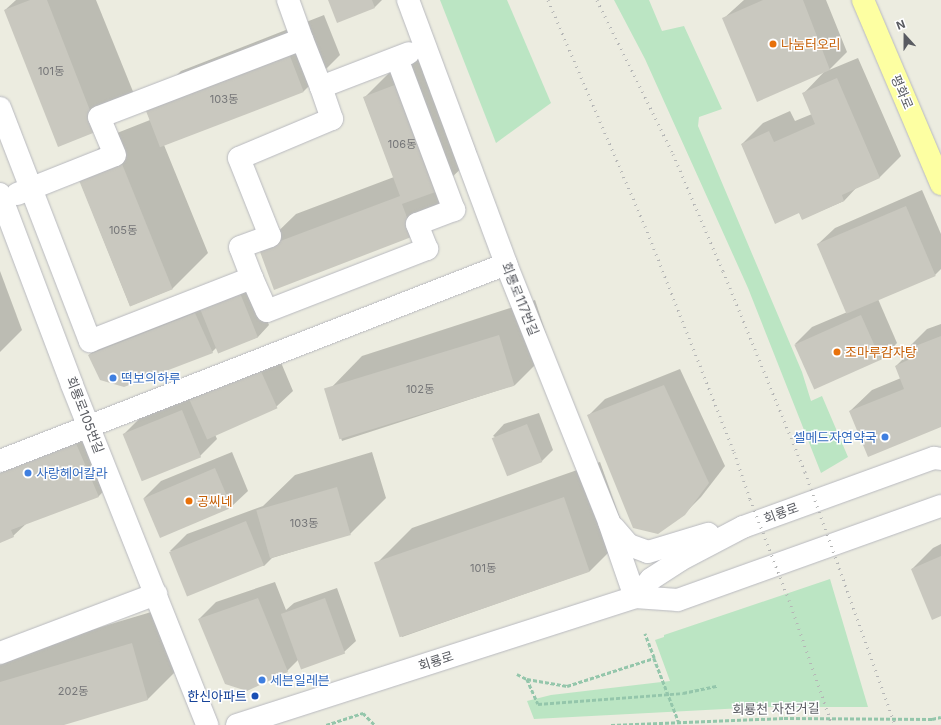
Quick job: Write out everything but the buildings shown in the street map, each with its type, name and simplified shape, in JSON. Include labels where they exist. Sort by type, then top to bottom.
[{"type":"main road","name":"평화로","points":[[863,0],[935,153],[941,184]]},
{"type":"street","points":[[288,0],[332,119],[239,158],[270,236],[240,247],[267,311],[427,249],[417,224],[454,210],[397,58]]},
{"type":"street","name":"회룡로117번길","points":[[408,0],[506,264],[609,522],[635,597]]},
{"type":"street","points":[[1,197],[30,189],[115,155],[99,116],[302,38]]},
{"type":"street","points":[[321,87],[425,47]]},
{"type":"street","points":[[0,108],[30,189],[90,341],[252,278]]},
{"type":"street","name":"회룡로105번길","points":[[1,197],[89,427],[207,725]]},
{"type":"street","points":[[0,462],[506,264]]},
{"type":"street","name":"회룡로","points":[[635,597],[651,579],[680,560],[742,527],[934,458],[941,459]]},
{"type":"street","name":"회룡로","points":[[237,725],[635,597],[678,600],[941,506]]},
{"type":"street","points":[[609,522],[629,545],[648,552],[713,533],[742,527]]},
{"type":"street","points":[[0,653],[156,594]]},
{"type":"path","points":[[645,634],[680,725]]},
{"type":"path","points":[[517,674],[527,679],[567,686],[654,658]]},
{"type":"path","points":[[527,679],[538,704],[683,693],[717,686]]},
{"type":"path","points":[[326,725],[363,713],[374,725]]},
{"type":"path","name":"회룡천 자전거길","points":[[611,725],[784,718],[932,719],[941,717]]},
{"type":"green space","points":[[440,0],[507,0],[551,103],[496,143]]},
{"type":"green space","points":[[614,0],[649,0],[662,31],[684,26],[722,109],[699,117],[698,126],[802,372],[811,401],[822,396],[848,457],[821,473],[748,288],[645,59]]},
{"type":"green space","points":[[830,579],[868,707],[763,707],[534,719],[527,701],[551,695],[670,681],[655,640],[664,637],[664,635]]},
{"type":"railway","points":[[548,0],[645,226],[734,452],[750,499],[789,600],[832,725]]},
{"type":"railway","points":[[597,0],[673,154],[723,271],[805,472],[895,725]]},
{"type":"place","name":"나눔터오리","points":[[773,44]]},
{"type":"place","name":"조마루감자탕","points":[[837,352]]},
{"type":"place","name":"떡보의하루","points":[[113,378]]},
{"type":"place","name":"셀메드자연약국","points":[[885,437]]},
{"type":"place","name":"사랑헤어칼라","points":[[28,473]]},
{"type":"place","name":"공씨네","points":[[189,501]]},
{"type":"place","name":"세븐일레븐","points":[[262,680]]},
{"type":"place","name":"한신아파트","points":[[255,696]]}]
